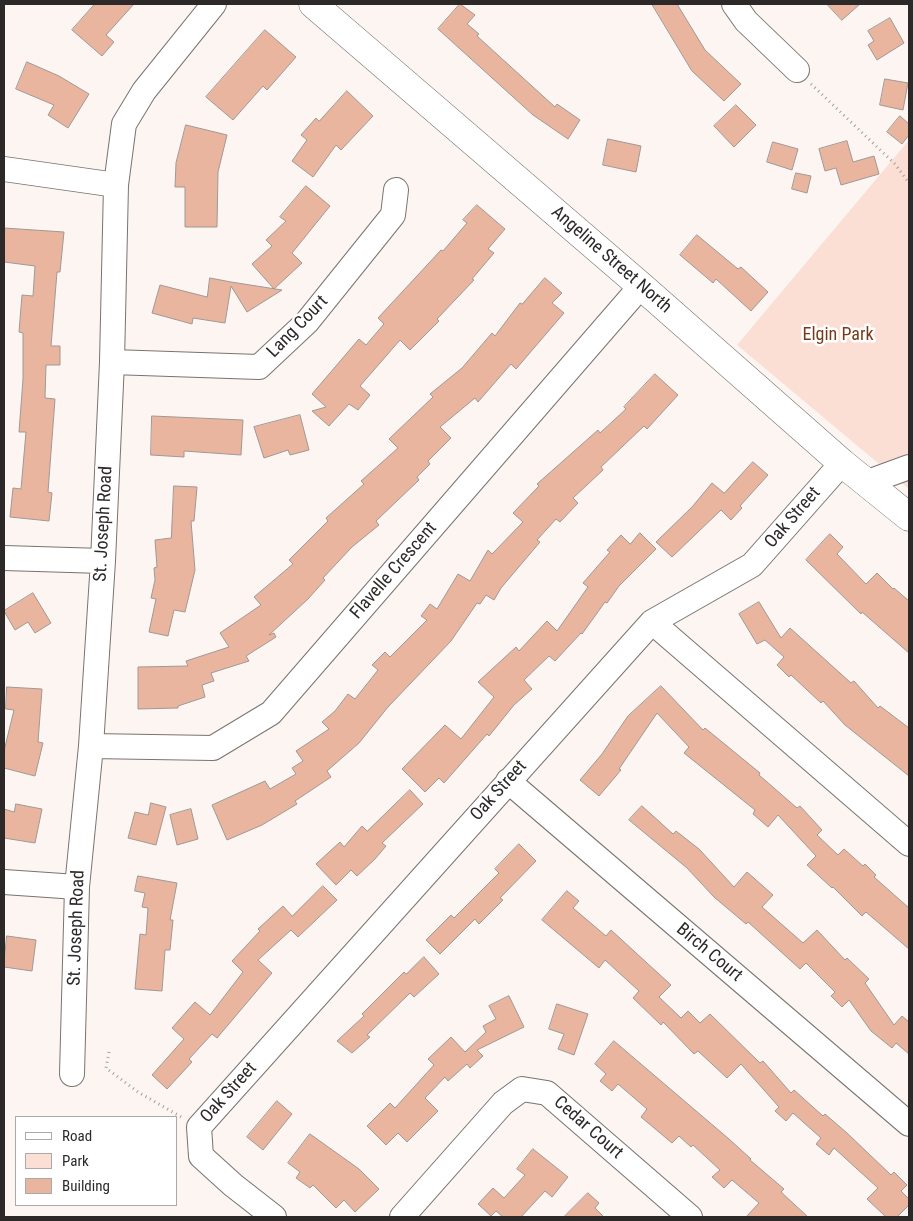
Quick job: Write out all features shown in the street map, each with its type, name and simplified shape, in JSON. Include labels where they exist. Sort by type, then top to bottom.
[{"type":"main road","name":"Angeline Street North","points":[[313,4],[641,286],[842,463],[868,482],[909,517]]},
{"type":"street","name":"St. Joseph Road","points":[[72,1074],[76,887],[91,746],[103,561],[112,362],[116,185],[124,124],[144,91],[214,4]]},
{"type":"street","points":[[734,4],[746,21],[797,70]]},
{"type":"street","points":[[4,168],[22,173],[116,185]]},
{"type":"street","name":"Lang Court","points":[[112,362],[259,367],[307,322],[393,215],[396,190]]},
{"type":"street","name":"Flavelle Crescent","points":[[91,746],[213,748],[271,713],[641,286]]},
{"type":"street","name":"Oak Street","points":[[274,1217],[233,1185],[201,1156],[199,1127],[652,622],[752,565],[842,463]]},
{"type":"street","points":[[868,482],[909,467]]},
{"type":"street","points":[[4,558],[103,561]]},
{"type":"street","points":[[652,622],[909,844]]},
{"type":"street","name":"Birch Court","points":[[508,781],[909,1124]]},
{"type":"street","points":[[4,882],[76,887]]},
{"type":"street","name":"Cedar Court","points":[[402,1217],[503,1102],[522,1089],[547,1093],[690,1217]]},
{"type":"path","points":[[797,70],[895,164],[909,183]]},
{"type":"path","points":[[109,1052],[106,1068],[138,1092],[199,1127]]},
{"type":"green space","name":"Elgin Park","points":[[909,140],[909,489],[737,345]]},
{"type":"building","points":[[95,4],[134,4],[106,35],[114,42],[102,56],[72,30]]},
{"type":"building","points":[[460,4],[475,15],[467,24],[479,34],[477,36],[555,107],[557,104],[580,120],[568,139],[533,115],[438,29]]},
{"type":"building","points":[[652,4],[677,4],[705,50],[741,84],[724,101],[692,71]]},
{"type":"building","points":[[827,4],[860,4],[842,20]]},
{"type":"building","points":[[890,18],[904,43],[877,60],[868,45],[874,41],[868,31]]},
{"type":"building","points":[[265,30],[296,57],[267,90],[263,86],[233,120],[206,97]]},
{"type":"building","points":[[27,62],[59,76],[89,94],[68,128],[48,115],[54,105],[16,89]]},
{"type":"building","points":[[885,79],[908,83],[903,110],[880,105]]},
{"type":"building","points":[[347,91],[373,116],[341,150],[336,145],[313,177],[292,161],[307,140],[301,135],[316,118],[319,121]]},
{"type":"building","points":[[736,105],[756,125],[734,147],[714,126]]},
{"type":"building","points":[[900,116],[909,124],[909,135],[902,144],[887,132]]},
{"type":"building","points":[[186,125],[227,135],[218,172],[217,227],[185,227],[185,187],[175,187],[176,163]]},
{"type":"building","points":[[608,139],[641,146],[636,172],[603,165]]},
{"type":"building","points":[[847,141],[853,162],[874,156],[879,174],[841,185],[836,168],[825,171],[819,149]]},
{"type":"building","points":[[773,142],[798,149],[792,170],[767,162]]},
{"type":"building","points":[[796,173],[811,176],[807,193],[792,189]]},
{"type":"building","points":[[306,186],[330,206],[292,253],[302,263],[274,289],[252,264],[272,246],[266,240],[286,221],[280,217]]},
{"type":"building","points":[[477,205],[505,229],[488,249],[494,253],[472,279],[474,280],[437,319],[439,321],[410,350],[400,340],[360,386],[370,395],[358,410],[349,404],[329,426],[312,411],[326,407],[312,394],[359,339],[366,345],[384,324],[378,318],[441,250],[443,251],[467,223],[463,220]]},
{"type":"building","points":[[4,228],[64,232],[60,272],[57,272],[51,346],[60,346],[60,365],[46,365],[45,398],[55,399],[48,492],[52,493],[49,521],[10,517],[13,488],[21,489],[26,432],[19,432],[23,379],[23,333],[19,332],[22,295],[33,296],[35,266],[4,262]]},
{"type":"building","points":[[697,235],[738,269],[741,267],[768,292],[751,311],[716,279],[713,283],[680,255]]},
{"type":"building","points":[[210,278],[282,290],[247,312],[231,286],[225,323],[193,318],[192,324],[152,313],[160,285],[207,297]]},
{"type":"building","points":[[545,278],[562,293],[552,303],[564,313],[516,369],[511,364],[478,402],[475,398],[440,427],[451,438],[428,461],[430,464],[417,477],[419,480],[376,521],[379,525],[352,547],[323,578],[325,580],[308,599],[269,635],[274,633],[276,637],[246,656],[249,661],[211,673],[214,681],[202,685],[205,697],[178,706],[178,708],[138,709],[138,667],[188,666],[186,661],[229,647],[220,633],[261,605],[254,597],[293,564],[289,560],[328,521],[326,518],[364,484],[361,481],[398,448],[389,439],[433,397],[430,394],[462,368],[492,333],[495,336],[520,303],[522,304]]},
{"type":"building","points":[[655,374],[678,395],[647,429],[644,426],[601,467],[603,470],[573,498],[578,503],[560,522],[556,519],[537,540],[540,542],[501,588],[494,600],[486,595],[480,604],[477,603],[451,641],[388,707],[359,743],[327,771],[331,777],[295,801],[297,804],[262,825],[227,840],[212,805],[265,781],[270,789],[296,774],[292,768],[303,761],[296,751],[329,729],[322,722],[335,711],[348,694],[355,699],[378,670],[372,665],[385,652],[390,657],[427,620],[421,616],[430,604],[437,609],[458,574],[470,581],[488,550],[492,554],[523,522],[513,513],[539,486],[537,484],[598,430],[600,433],[626,409],[624,407]]},
{"type":"building","points":[[300,415],[309,450],[290,455],[288,450],[264,458],[254,427]]},
{"type":"building","points":[[152,416],[243,420],[241,455],[184,451],[184,457],[151,455]]},
{"type":"building","points":[[753,462],[768,475],[740,506],[742,508],[731,520],[721,510],[672,557],[656,542],[692,507],[712,483],[724,493]]},
{"type":"building","points":[[174,486],[197,487],[194,521],[191,521],[195,570],[185,612],[174,610],[168,636],[149,632],[156,599],[151,598],[155,580],[154,568],[157,567],[155,540],[171,538]]},
{"type":"building","points":[[640,533],[656,549],[619,586],[582,634],[555,661],[549,656],[524,680],[532,689],[514,705],[489,736],[487,734],[444,783],[439,778],[425,792],[402,769],[445,725],[461,739],[494,697],[478,682],[516,647],[519,651],[547,621],[557,631],[588,587],[583,583],[610,552],[607,550],[621,535],[630,544]]},
{"type":"building","points":[[830,534],[843,547],[837,554],[866,584],[877,573],[893,589],[909,601],[909,653],[862,612],[861,614],[806,560]]},
{"type":"building","points":[[33,593],[51,623],[35,633],[28,622],[15,630],[4,611]]},
{"type":"building","points":[[759,602],[781,638],[790,628],[851,683],[854,681],[878,708],[880,706],[909,728],[909,776],[845,725],[823,701],[821,703],[791,675],[789,677],[777,665],[784,657],[765,640],[757,644],[739,614]]},
{"type":"building","points":[[661,686],[703,730],[705,728],[760,773],[759,775],[797,808],[800,806],[822,830],[817,835],[838,855],[844,849],[863,866],[865,864],[876,875],[874,877],[909,908],[909,949],[866,912],[862,916],[833,887],[807,865],[816,856],[778,815],[768,827],[753,814],[755,810],[684,753],[689,747],[657,713],[619,769],[621,770],[599,796],[580,780],[602,754],[628,716]]},
{"type":"building","points":[[7,687],[42,689],[38,742],[43,743],[35,776],[4,768],[4,751],[14,710],[6,709]]},
{"type":"building","points":[[410,790],[423,804],[382,843],[386,846],[357,876],[351,870],[336,885],[316,864],[340,842],[344,847],[362,826],[367,831]]},
{"type":"building","points":[[151,803],[166,807],[156,845],[128,838],[135,812],[148,815]]},
{"type":"building","points":[[16,804],[42,809],[35,843],[4,838],[4,809],[14,812]]},
{"type":"building","points":[[642,806],[673,834],[676,831],[699,849],[734,887],[747,872],[773,895],[762,907],[803,943],[817,930],[845,960],[847,958],[869,979],[865,983],[894,1025],[902,1016],[909,1022],[909,1054],[896,1043],[892,1048],[871,1031],[849,1000],[842,1007],[831,996],[835,992],[806,963],[800,969],[748,922],[746,924],[714,897],[687,868],[629,820]]},
{"type":"building","points":[[191,809],[198,839],[177,845],[170,815]]},
{"type":"building","points":[[519,844],[536,861],[500,898],[503,900],[479,924],[475,919],[440,954],[426,940],[451,915],[454,918],[499,873],[495,869]]},
{"type":"building","points":[[138,876],[177,883],[170,920],[173,920],[170,950],[165,950],[162,991],[135,989],[140,934],[146,935],[148,908],[142,907],[145,893],[135,891]]},
{"type":"building","points":[[323,886],[337,900],[298,937],[291,930],[258,960],[272,973],[217,1038],[212,1034],[189,1059],[192,1062],[167,1089],[152,1075],[184,1039],[172,1028],[195,1002],[210,1015],[243,972],[232,961],[260,931],[258,929],[283,906],[292,916]]},
{"type":"building","points":[[567,891],[579,901],[573,908],[606,936],[611,930],[671,985],[659,997],[681,1018],[688,1011],[700,1023],[710,1014],[760,1063],[763,1061],[791,1093],[794,1090],[823,1116],[825,1114],[891,1175],[894,1172],[907,1185],[901,1191],[909,1199],[909,1205],[897,1217],[886,1217],[867,1199],[878,1188],[834,1148],[829,1155],[816,1144],[821,1138],[793,1113],[786,1121],[775,1111],[779,1107],[741,1064],[727,1078],[698,1051],[694,1054],[663,1022],[661,1025],[633,998],[639,991],[605,960],[599,968],[542,920]]},
{"type":"building","points":[[7,936],[36,940],[32,971],[4,967]]},
{"type":"building","points":[[424,957],[439,974],[414,997],[410,993],[367,1035],[370,1037],[352,1053],[337,1041],[364,1016],[362,1014],[404,972],[406,974]]},
{"type":"building","points":[[509,996],[524,1027],[477,1050],[483,1056],[470,1068],[467,1064],[448,1081],[445,1077],[425,1098],[438,1111],[407,1142],[398,1133],[386,1145],[367,1126],[390,1103],[395,1108],[434,1065],[428,1059],[451,1037],[465,1052],[486,1032],[483,1026],[496,1019],[489,1006]]},
{"type":"building","points":[[557,1004],[588,1014],[574,1055],[558,1049],[564,1034],[549,1029]]},
{"type":"building","points":[[614,1041],[729,1139],[784,1189],[781,1192],[808,1217],[746,1217],[759,1203],[732,1180],[724,1188],[712,1177],[720,1170],[693,1145],[691,1147],[679,1136],[672,1143],[641,1117],[647,1109],[618,1084],[612,1091],[600,1081],[606,1074],[595,1064]]},
{"type":"building","points":[[277,1101],[292,1114],[263,1150],[247,1137]]},
{"type":"building","points":[[310,1134],[359,1169],[379,1189],[355,1212],[344,1200],[336,1208],[313,1185],[310,1188],[296,1178],[300,1172],[288,1163]]},
{"type":"building","points":[[533,1149],[568,1177],[552,1197],[545,1191],[521,1217],[503,1217],[496,1211],[491,1216],[478,1204],[493,1188],[504,1198],[525,1175],[517,1169]]},
{"type":"building","points":[[588,1193],[599,1203],[595,1208],[604,1217],[564,1217]]}]
